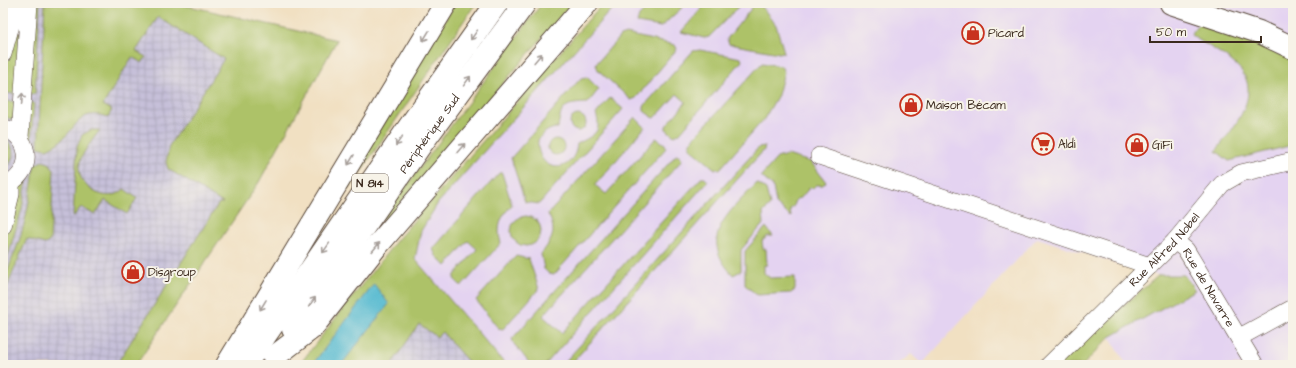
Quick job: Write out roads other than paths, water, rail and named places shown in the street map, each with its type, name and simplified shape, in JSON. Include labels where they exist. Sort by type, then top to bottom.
[{"type":"main road","name":"N 814","points":[[227,365],[446,3]]},
{"type":"main road","name":"Périphérique Sud","points":[[245,365],[409,127],[497,3]]},
{"type":"main road","name":"Périphérique Sud","points":[[272,361],[420,146],[525,3]]},
{"type":"main road","name":"N 814","points":[[272,361],[312,328],[376,246],[587,3]]},
{"type":"main road","points":[[1171,3],[1259,32],[1293,48]]},
{"type":"main road","points":[[1216,3],[1293,34]]},
{"type":"street","points":[[3,54],[17,3]]},
{"type":"street","points":[[20,138],[30,3]]},
{"type":"street","points":[[3,127],[12,130],[20,138],[25,147],[26,162],[19,177],[7,185],[11,194],[3,226]]},
{"type":"street","points":[[819,156],[1150,266]]},
{"type":"street","name":"Rue Alfred Nobel","points":[[1049,365],[1175,241],[1222,184],[1247,171],[1293,161]]},
{"type":"street","name":"Rue de Navarre","points":[[1175,241],[1186,250],[1256,365]]},
{"type":"street","name":"Rue de Navarre","points":[[1240,337],[1293,308]]},
{"type":"water","points":[[374,284],[389,304],[341,365],[312,365]]},
{"type":"place","name":"Picard","points":[[973,33]]},
{"type":"place","name":"Maison Bécam","points":[[911,105]]},
{"type":"place","name":"Aldi","points":[[1043,144]]},
{"type":"place","name":"GiFi","points":[[1137,145]]},
{"type":"place","name":"Disgroup","points":[[133,272]]}]
